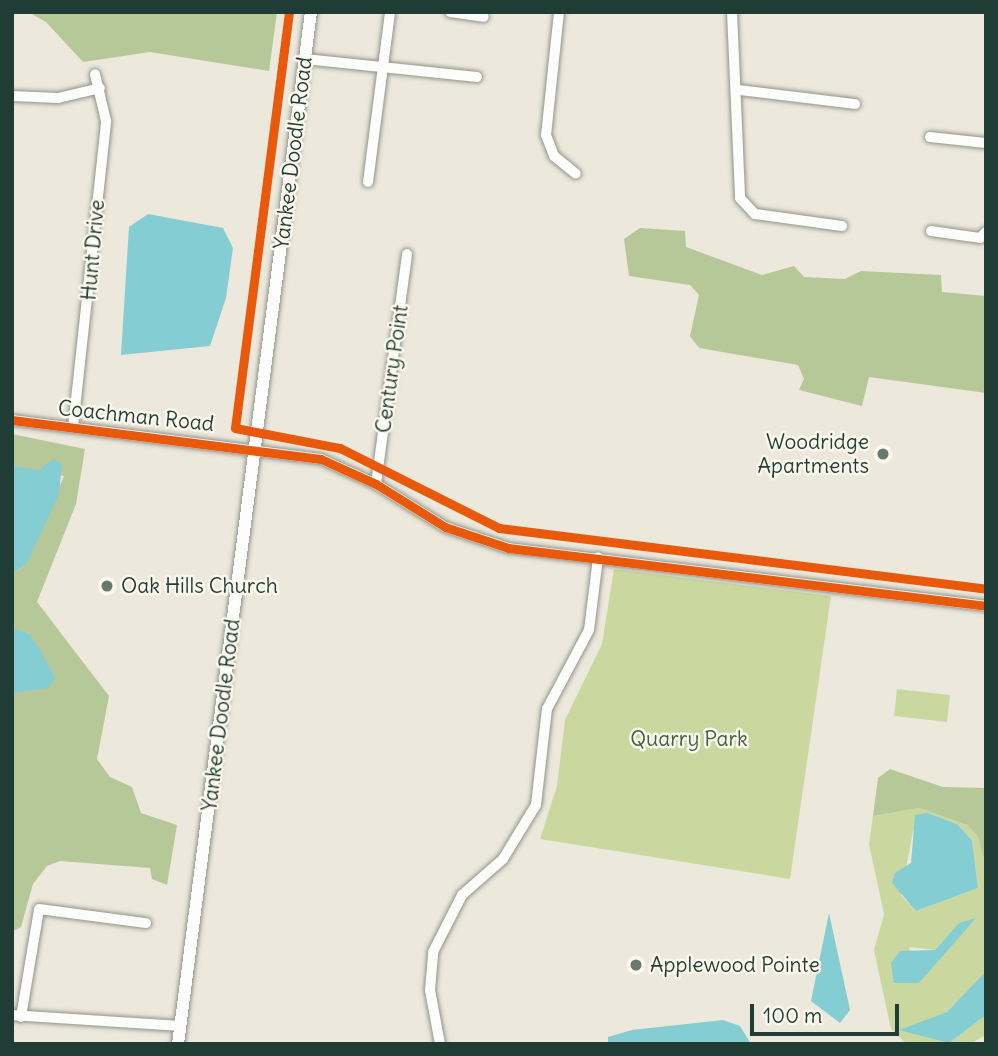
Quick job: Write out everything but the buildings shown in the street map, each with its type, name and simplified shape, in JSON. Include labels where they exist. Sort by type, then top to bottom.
[{"type":"main road","name":"Yankee Doodle Road","points":[[178,1044],[311,12]]},
{"type":"street","points":[[368,182],[390,12]]},
{"type":"street","points":[[450,12],[484,17]]},
{"type":"street","points":[[559,12],[545,135],[554,156],[576,174]]},
{"type":"street","points":[[732,12],[729,52],[739,90],[743,157],[740,198],[755,214],[842,226]]},
{"type":"street","points":[[305,59],[477,77]]},
{"type":"street","name":"Hunt Drive","points":[[73,427],[106,121],[95,74]]},
{"type":"street","points":[[12,96],[58,98],[100,88]]},
{"type":"street","points":[[739,90],[855,104]]},
{"type":"street","points":[[930,137],[986,143]]},
{"type":"street","points":[[931,231],[980,238],[986,232]]},
{"type":"street","name":"Century Point","points":[[376,484],[407,254]]},
{"type":"street","name":"Coachman Road","points":[[12,420],[256,447],[321,459],[376,484],[445,527],[508,548],[986,606]]},
{"type":"street","points":[[440,1044],[429,990],[433,952],[462,895],[503,859],[532,814],[547,709],[589,629],[598,558]]},
{"type":"street","points":[[146,923],[39,909],[17,1016],[180,1026]]},
{"type":"green space","points":[[28,12],[277,12],[269,71],[150,52],[83,62],[46,22]]},
{"type":"green space","points":[[640,228],[685,231],[686,247],[762,275],[794,266],[804,277],[845,279],[861,271],[941,275],[942,292],[986,296],[986,393],[869,377],[862,406],[799,390],[804,379],[798,365],[699,348],[690,336],[699,295],[690,285],[629,276],[624,239]]},
{"type":"green space","points":[[12,434],[85,449],[76,504],[37,602],[109,696],[97,759],[110,777],[132,787],[141,813],[177,825],[167,885],[152,879],[150,868],[60,861],[47,866],[33,884],[21,927],[12,932],[12,693],[55,677],[28,633],[12,630],[12,573],[26,565],[64,476],[12,466]]},
{"type":"green space","name":"Quarry Park","points":[[614,569],[831,596],[790,879],[540,839],[557,786],[565,720],[602,644]]},
{"type":"green space","points":[[897,689],[950,695],[947,722],[894,716]]},
{"type":"green space","points":[[890,769],[943,787],[984,788],[986,867],[978,837],[967,825],[920,808],[873,816],[878,778]]},
{"type":"green space","points":[[920,808],[967,825],[978,837],[986,867],[986,971],[947,1012],[912,1026],[949,1043],[986,1015],[986,1035],[970,1044],[907,1044],[891,1029],[874,950],[884,914],[869,844],[873,816]],"holes":[[[928,813],[957,824],[972,840],[978,888],[916,911],[901,895],[913,831]],[[944,939],[919,983],[909,947],[935,950]]]},
{"type":"water","points":[[148,214],[223,228],[233,248],[226,298],[210,346],[121,355],[129,227]]},
{"type":"water","points":[[53,459],[62,464],[59,494],[26,565],[12,573],[12,466],[39,470]]},
{"type":"water","points":[[14,629],[28,633],[39,648],[55,677],[49,688],[12,693]]},
{"type":"water","points":[[928,813],[957,824],[972,840],[978,888],[916,911],[892,883],[895,873],[911,863],[915,815]]},
{"type":"water","points":[[829,913],[850,1010],[840,1023],[811,1001]]},
{"type":"water","points":[[976,918],[919,983],[894,983],[891,963],[900,951],[935,950],[959,923]]},
{"type":"water","points":[[986,971],[986,1015],[949,1043],[899,1030],[947,1012]]},
{"type":"water","points":[[723,1020],[740,1026],[751,1044],[608,1044],[608,1037],[632,1030]]},
{"type":"cycle path","points":[[289,12],[235,428],[340,448],[499,528],[986,589]]},
{"type":"cycle path","points":[[12,420],[321,459],[376,484],[445,527],[508,548],[986,606]]},
{"type":"place","name":"Woodridge Apartments","points":[[883,454]]},
{"type":"place","name":"Oak Hills Church","points":[[107,586]]},
{"type":"place","name":"Applewood Pointe","points":[[636,965]]}]
